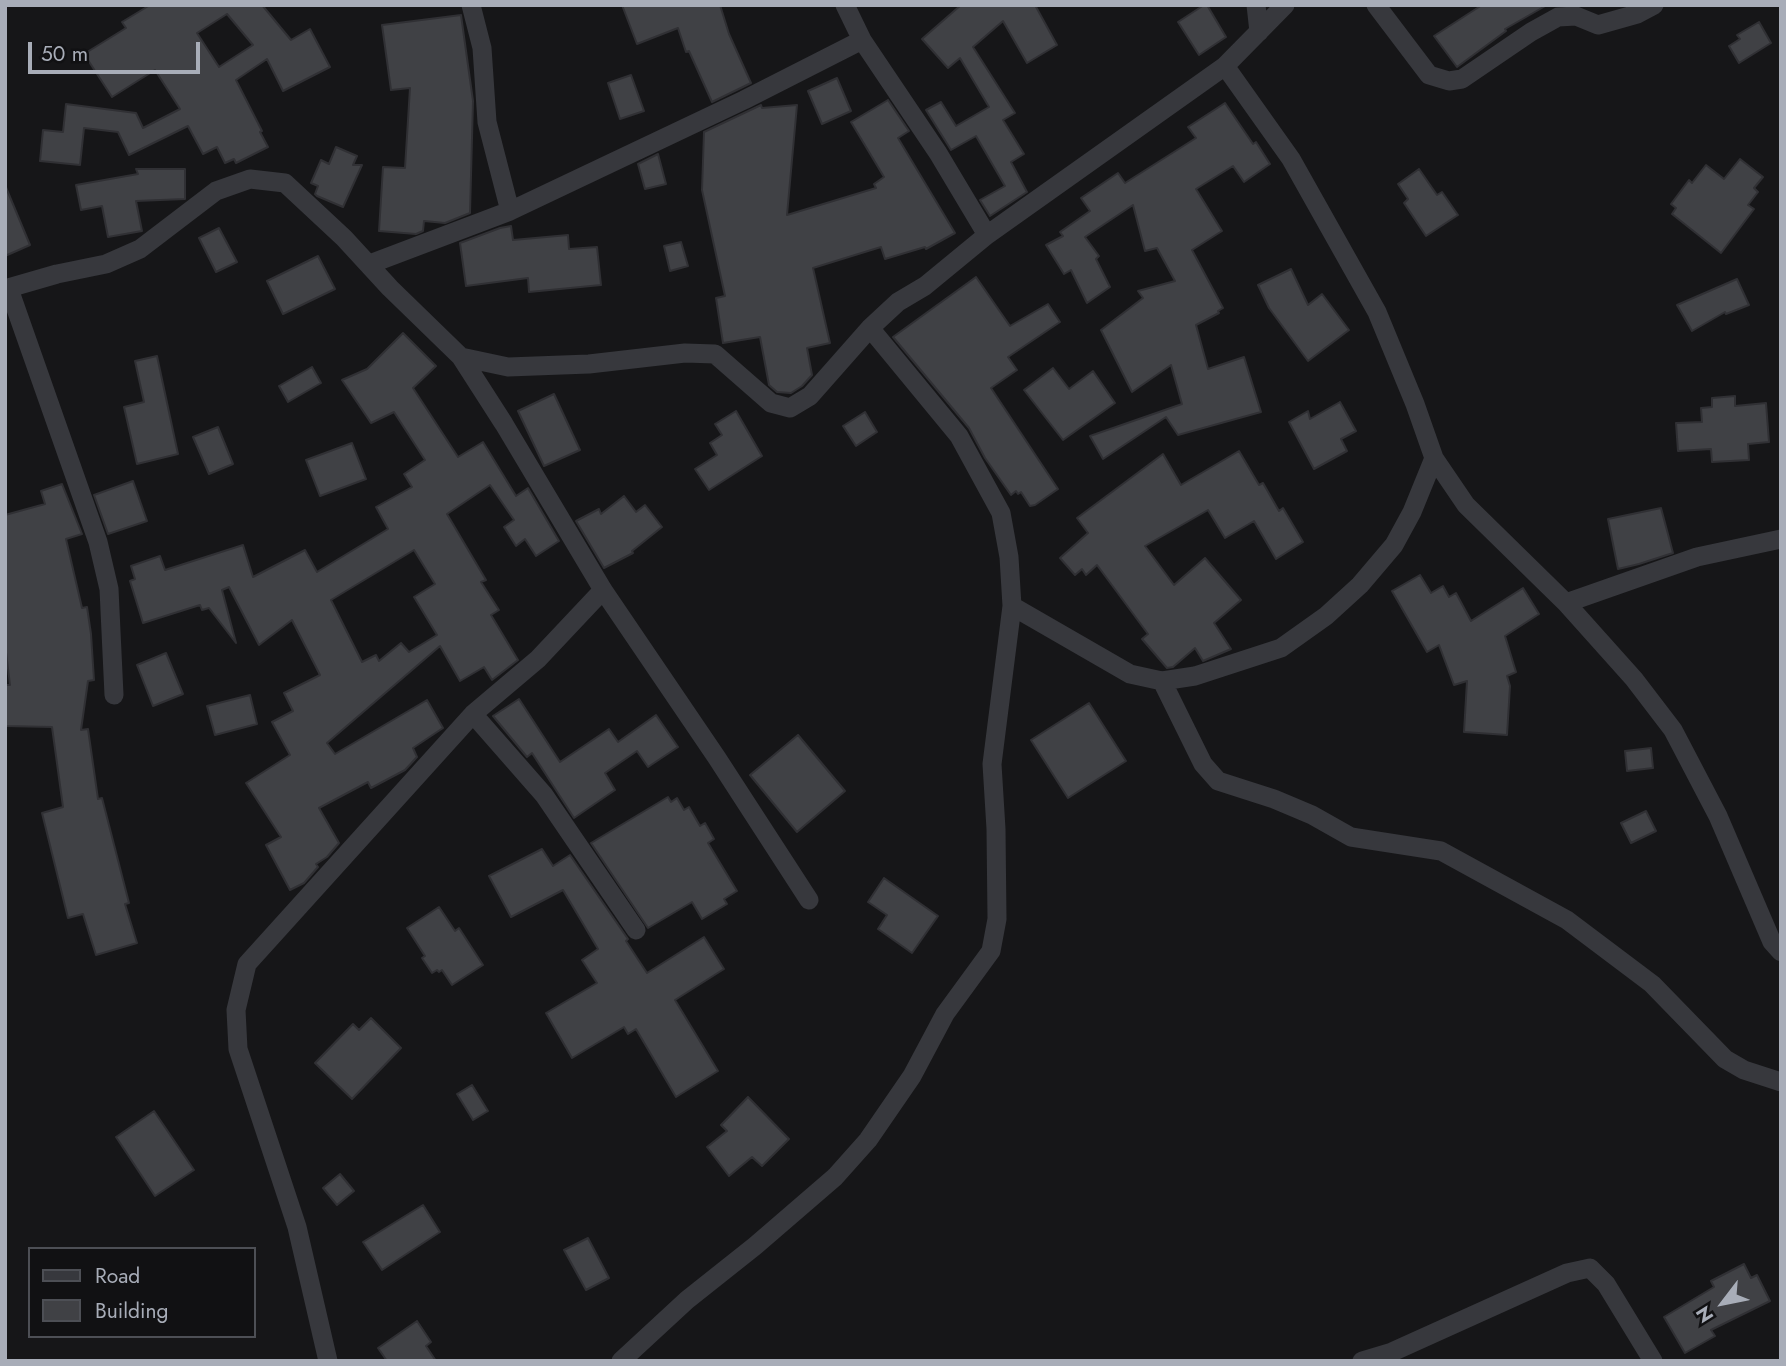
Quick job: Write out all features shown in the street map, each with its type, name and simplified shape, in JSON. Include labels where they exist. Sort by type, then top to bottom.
[{"type":"street","points":[[471,5],[482,48],[487,122],[510,211]]},
{"type":"street","points":[[845,5],[862,40],[938,153],[987,235]]},
{"type":"street","points":[[1256,5],[1259,32]]},
{"type":"street","points":[[461,358],[508,367],[589,364],[685,352],[715,354],[772,403],[790,408],[810,396],[870,328],[898,302],[925,286],[987,235],[1225,66],[1285,5]]},
{"type":"street","points":[[1376,5],[1429,75],[1449,81],[1462,79],[1558,17],[1576,16],[1598,25],[1637,14],[1654,5]]},
{"type":"street","points":[[370,264],[510,211],[744,100],[862,40]]},
{"type":"street","points":[[1225,66],[1291,159],[1377,312],[1434,458],[1466,505],[1566,603],[1634,679],[1673,730],[1718,816],[1772,942],[1781,952]]},
{"type":"street","points":[[114,695],[109,589],[98,542],[7,289],[57,274],[106,264],[140,249],[216,191],[250,179],[285,183],[370,264],[390,288],[461,358],[504,424],[603,590],[809,900]]},
{"type":"street","points":[[621,1361],[687,1300],[835,1177],[869,1140],[912,1076],[945,1013],[991,951],[997,919],[992,764],[1012,606],[1009,557],[1002,513],[960,436],[870,328]]},
{"type":"street","points":[[1012,606],[1130,674],[1162,681],[1195,676],[1281,648],[1326,616],[1360,585],[1394,545],[1412,512],[1434,458]]},
{"type":"street","points":[[1566,603],[1698,557],[1781,540]]},
{"type":"street","points":[[328,1361],[297,1227],[238,1049],[236,1010],[247,964],[473,714],[538,659],[603,590]]},
{"type":"street","points":[[1162,681],[1203,764],[1218,781],[1274,799],[1312,815],[1351,837],[1441,851],[1567,920],[1652,984],[1725,1059],[1744,1070],[1781,1082]]},
{"type":"street","points":[[473,714],[544,795],[636,930]]},
{"type":"street","points":[[1362,1361],[1392,1352],[1567,1273],[1590,1268],[1606,1284],[1653,1361]]},
{"type":"building","points":[[150,5],[262,5],[291,40],[310,29],[330,67],[283,91],[267,59],[236,80],[268,147],[236,163],[234,159],[225,163],[217,147],[203,154],[188,126],[129,155],[118,132],[84,128],[80,165],[40,161],[43,130],[63,132],[66,104],[136,113],[143,128],[180,109],[155,70],[112,97],[84,54],[126,28],[122,22]],"holes":[[[227,14],[253,45],[219,67],[197,33]]]},
{"type":"building","points":[[622,5],[720,5],[729,34],[751,83],[712,102],[689,51],[686,52],[678,28],[637,44]]},
{"type":"building","points":[[961,5],[1035,5],[1057,45],[1027,63],[1003,21],[973,47],[1015,113],[1003,120],[1024,154],[1011,162],[1027,192],[990,216],[980,200],[1005,186],[976,136],[951,150],[926,110],[941,102],[956,126],[989,107],[960,58],[948,68],[922,39]]},
{"type":"building","points":[[1207,5],[1226,37],[1199,55],[1178,22]]},
{"type":"building","points":[[1482,5],[1547,5],[1505,29],[1506,31],[1457,67],[1434,36]]},
{"type":"building","points":[[461,15],[473,101],[470,213],[445,223],[424,221],[423,231],[416,234],[379,231],[383,167],[405,168],[410,88],[391,90],[382,25]]},
{"type":"building","points":[[1759,22],[1771,43],[1739,63],[1729,46],[1740,39],[1737,35]]},
{"type":"building","points":[[631,75],[644,111],[620,119],[608,83]]},
{"type":"building","points":[[837,78],[851,111],[822,124],[808,91]]},
{"type":"building","points":[[888,100],[909,131],[898,138],[955,233],[926,249],[925,247],[885,259],[881,247],[813,268],[830,343],[807,348],[812,375],[802,386],[791,393],[777,392],[769,385],[760,337],[723,343],[716,298],[725,296],[702,190],[704,132],[761,105],[762,108],[797,105],[787,215],[876,188],[874,184],[884,177],[851,122]]},
{"type":"building","points":[[1225,103],[1270,164],[1244,182],[1233,166],[1196,189],[1222,231],[1192,250],[1223,308],[1196,325],[1208,369],[1244,357],[1261,412],[1178,435],[1166,417],[1103,459],[1090,436],[1182,404],[1171,365],[1132,392],[1101,330],[1143,298],[1138,291],[1175,281],[1157,248],[1145,251],[1133,205],[1085,237],[1099,256],[1096,259],[1110,287],[1087,303],[1071,270],[1064,274],[1046,245],[1063,236],[1060,232],[1090,211],[1081,198],[1118,173],[1125,183],[1196,138],[1188,127]]},
{"type":"building","points":[[336,147],[357,156],[353,165],[362,165],[343,207],[317,196],[315,194],[318,186],[311,183],[321,160],[329,164]]},
{"type":"building","points":[[658,154],[666,184],[645,189],[638,164]]},
{"type":"building","points":[[1740,159],[1763,177],[1754,188],[1758,192],[1748,205],[1754,209],[1721,253],[1672,214],[1676,208],[1671,204],[1689,180],[1692,183],[1706,165],[1724,179]]},
{"type":"building","points":[[136,169],[185,169],[185,199],[136,201],[142,231],[108,237],[102,206],[81,210],[76,185],[138,174]]},
{"type":"building","points":[[1419,169],[1437,195],[1442,192],[1458,215],[1426,236],[1404,203],[1408,199],[1398,184]]},
{"type":"building","points":[[5,185],[30,245],[5,256]]},
{"type":"building","points":[[511,226],[513,240],[568,235],[569,249],[597,247],[601,285],[529,292],[528,278],[466,286],[460,243]]},
{"type":"building","points":[[219,228],[237,262],[216,272],[199,238]]},
{"type":"building","points":[[681,242],[688,266],[670,271],[664,246]]},
{"type":"building","points":[[318,256],[335,289],[283,314],[267,281]]},
{"type":"building","points":[[1291,269],[1308,305],[1322,294],[1349,330],[1308,361],[1269,308],[1258,285]]},
{"type":"building","points":[[976,277],[1010,326],[1048,304],[1060,322],[1008,357],[1017,370],[991,388],[1058,489],[1035,505],[1030,506],[1021,492],[1018,494],[1016,491],[1011,495],[985,458],[969,428],[893,337]]},
{"type":"building","points":[[1737,279],[1749,305],[1726,314],[1725,312],[1692,331],[1677,305]]},
{"type":"building","points":[[403,333],[436,366],[413,388],[458,457],[483,442],[516,496],[528,488],[559,541],[536,556],[525,539],[516,546],[504,527],[514,520],[490,485],[447,514],[486,580],[481,582],[499,610],[491,615],[518,660],[492,680],[484,667],[460,681],[440,646],[327,743],[335,754],[427,700],[443,728],[413,748],[417,757],[405,770],[371,788],[368,782],[319,808],[339,843],[327,857],[316,864],[318,867],[304,883],[290,890],[266,845],[281,837],[246,783],[290,755],[272,722],[293,711],[284,693],[320,675],[292,620],[259,645],[229,587],[222,590],[236,643],[209,608],[202,610],[200,605],[143,623],[130,581],[135,579],[131,566],[160,556],[165,570],[243,545],[253,577],[305,550],[317,572],[388,529],[376,507],[412,487],[404,474],[425,460],[394,412],[371,423],[342,380],[367,369]],"holes":[[[414,550],[435,584],[414,597],[437,635],[409,652],[401,643],[379,661],[376,655],[362,662],[331,600]]]},
{"type":"building","points":[[157,356],[178,454],[137,464],[124,407],[144,402],[135,361]]},
{"type":"building","points":[[312,367],[321,383],[288,402],[279,386]]},
{"type":"building","points":[[1053,368],[1069,389],[1093,371],[1115,403],[1063,440],[1024,390]]},
{"type":"building","points":[[554,394],[580,450],[544,466],[518,411]]},
{"type":"building","points":[[1735,396],[1735,406],[1766,403],[1769,442],[1748,444],[1749,460],[1712,462],[1711,449],[1678,451],[1676,423],[1702,422],[1701,408],[1712,407],[1712,398]]},
{"type":"building","points":[[1340,402],[1356,431],[1341,439],[1347,451],[1314,469],[1289,422],[1308,411],[1310,419]]},
{"type":"building","points":[[736,411],[762,456],[709,490],[695,469],[717,455],[710,443],[722,435],[715,424]]},
{"type":"building","points":[[865,412],[877,432],[856,446],[843,426]]},
{"type":"building","points":[[218,427],[233,464],[209,474],[193,437]]},
{"type":"building","points":[[352,443],[366,479],[320,496],[306,460]]},
{"type":"building","points":[[1239,451],[1259,485],[1263,483],[1279,511],[1283,508],[1303,542],[1276,559],[1254,521],[1225,538],[1208,510],[1145,546],[1174,585],[1205,558],[1241,600],[1214,623],[1231,649],[1203,661],[1195,648],[1173,667],[1167,668],[1142,639],[1148,634],[1097,565],[1086,575],[1082,569],[1075,575],[1060,558],[1088,533],[1077,518],[1163,454],[1181,485]]},
{"type":"building","points":[[133,481],[147,521],[108,534],[94,495]]},
{"type":"building","points":[[62,484],[82,534],[66,539],[82,608],[87,607],[91,634],[94,680],[88,681],[81,730],[88,729],[98,799],[102,798],[129,903],[125,904],[137,943],[96,955],[83,914],[68,918],[42,813],[63,807],[52,727],[5,726],[5,685],[10,685],[5,644],[5,515],[45,504],[41,491]]},
{"type":"building","points":[[624,496],[636,512],[645,505],[662,527],[632,551],[633,553],[604,568],[576,521],[599,509],[601,514]]},
{"type":"building","points":[[1661,508],[1673,553],[1618,569],[1608,519]]},
{"type":"building","points":[[1420,575],[1431,593],[1443,586],[1449,597],[1456,593],[1471,621],[1523,588],[1539,614],[1505,636],[1516,672],[1507,676],[1510,686],[1507,735],[1464,732],[1467,681],[1454,685],[1439,645],[1427,652],[1392,591]]},
{"type":"building","points":[[166,653],[183,694],[153,706],[137,665]]},
{"type":"building","points":[[250,695],[257,724],[215,735],[207,706]]},
{"type":"building","points":[[519,699],[560,762],[609,729],[618,742],[656,715],[678,747],[648,767],[637,751],[605,773],[615,790],[574,818],[532,753],[527,757],[493,716]]},
{"type":"building","points":[[1089,703],[1126,761],[1068,798],[1031,740]]},
{"type":"building","points":[[798,735],[845,791],[797,832],[750,775]]},
{"type":"building","points":[[1651,748],[1653,768],[1627,771],[1625,751]]},
{"type":"building","points":[[668,797],[671,802],[677,798],[684,810],[689,807],[700,826],[705,823],[714,839],[708,843],[737,891],[724,899],[727,904],[702,919],[692,902],[648,928],[591,843]]},
{"type":"building","points":[[1646,811],[1656,831],[1631,843],[1621,823]]},
{"type":"building","points":[[542,849],[553,866],[570,855],[628,939],[626,941],[647,973],[704,937],[724,969],[675,1000],[718,1071],[676,1097],[636,1029],[628,1034],[624,1027],[572,1058],[546,1013],[597,983],[582,960],[598,949],[563,890],[511,917],[489,876]]},
{"type":"building","points":[[884,878],[938,916],[912,953],[878,929],[887,915],[868,902]]},
{"type":"building","points":[[439,907],[455,931],[459,928],[483,965],[452,985],[442,970],[432,973],[422,958],[425,956],[407,928]]},
{"type":"building","points":[[371,1018],[401,1048],[352,1099],[315,1063],[353,1024],[359,1030]]},
{"type":"building","points":[[472,1085],[488,1111],[473,1120],[457,1094]]},
{"type":"building","points":[[748,1097],[789,1139],[762,1166],[752,1157],[729,1176],[707,1147],[727,1131],[721,1125]]},
{"type":"building","points":[[154,1111],[194,1170],[155,1196],[116,1137]]},
{"type":"building","points":[[340,1174],[354,1191],[337,1205],[323,1188]]},
{"type":"building","points":[[423,1205],[440,1232],[382,1270],[363,1242]]},
{"type":"building","points":[[588,1238],[609,1278],[586,1290],[564,1250]]},
{"type":"building","points":[[1744,1264],[1751,1278],[1757,1275],[1770,1301],[1711,1330],[1715,1336],[1685,1353],[1664,1317],[1714,1287],[1711,1281]]},
{"type":"building","points":[[417,1321],[431,1342],[426,1346],[436,1361],[387,1361],[378,1348]]}]
